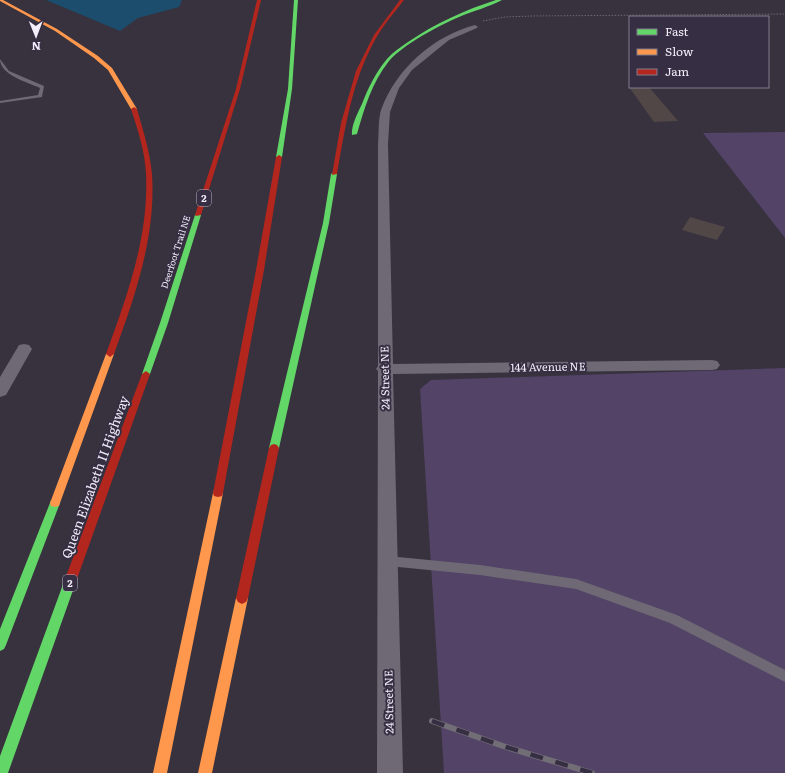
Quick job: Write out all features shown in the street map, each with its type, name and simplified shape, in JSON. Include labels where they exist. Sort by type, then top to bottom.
[{"type":"highway","points":[[0,0],[41,22],[89,52],[108,68],[124,90],[141,125],[145,140],[150,205],[144,247],[129,302],[96,394],[0,644]]},
{"type":"highway","name":"Deerfoot Trail NE","points":[[139,393],[164,323],[238,89],[247,57],[259,0]]},
{"type":"highway","points":[[160,773],[218,493],[258,281],[288,100],[296,0]]},
{"type":"highway","points":[[205,773],[275,446],[326,223],[343,124],[355,81],[373,40],[402,0]]},
{"type":"highway","points":[[351,142],[369,92],[389,60],[399,50],[443,21],[469,10],[500,0]]},
{"type":"highway","points":[[75,54],[95,66],[124,90]]},
{"type":"highway","points":[[326,223],[347,157]]},
{"type":"highway","name":"Queen Elizabeth II Highway","points":[[1,773],[139,393]]},
{"type":"street","name":"24 Street NE","points":[[390,773],[384,369],[383,144],[385,112],[395,88],[409,68],[446,38],[475,27]]},
{"type":"street","points":[[0,391],[24,349]]},
{"type":"street","name":"144 Avenue NE","points":[[384,369],[712,365]]},
{"type":"lane","points":[[0,60],[8,72],[42,87],[40,96],[0,102]]},
{"type":"lane","points":[[387,561],[480,570],[576,584],[673,619],[785,676]]},
{"type":"path","points":[[475,27],[481,22],[489,20],[522,16],[785,14]]},
{"type":"shaded area","points":[[785,132],[785,238],[703,133]]},
{"type":"shaded area","points":[[785,368],[785,773],[444,773],[420,389],[431,380]]},
{"type":"water","points":[[46,0],[182,0],[179,7],[138,18],[120,31]]},
{"type":"building","points":[[630,88],[650,88],[678,121],[654,122]]},
{"type":"building","points":[[690,217],[725,227],[717,240],[682,230]]},
{"type":"railway","points":[[432,721],[503,746],[592,773]]},
{"type":"traffic: fast","points":[[279,157],[290,89],[296,0]]},
{"type":"traffic: fast","points":[[354,134],[372,86],[382,68],[393,55],[442,23],[476,8],[500,0]]},
{"type":"traffic: fast","points":[[274,448],[326,223],[334,174]]},
{"type":"traffic: fast","points":[[146,374],[164,323],[198,215]]},
{"type":"traffic: fast","points":[[0,645],[55,503]]},
{"type":"traffic: fast","points":[[1,773],[71,579]]},
{"type":"traffic: slow","points":[[0,0],[56,30],[96,57],[110,69],[134,109]]},
{"type":"traffic: slow","points":[[55,503],[110,354]]},
{"type":"traffic: slow","points":[[160,773],[218,493]]},
{"type":"traffic: slow","points":[[205,773],[242,598]]},
{"type":"traffic: jam","points":[[198,215],[238,89],[259,0]]},
{"type":"traffic: jam","points":[[334,174],[348,105],[358,71],[376,35],[402,0]]},
{"type":"traffic: jam","points":[[110,354],[140,263],[146,233],[149,203],[149,173],[144,142],[134,109]]},
{"type":"traffic: jam","points":[[218,493],[260,270],[279,157]]},
{"type":"traffic: jam","points":[[71,579],[146,374]]},
{"type":"traffic: jam","points":[[242,598],[274,448]]}]
